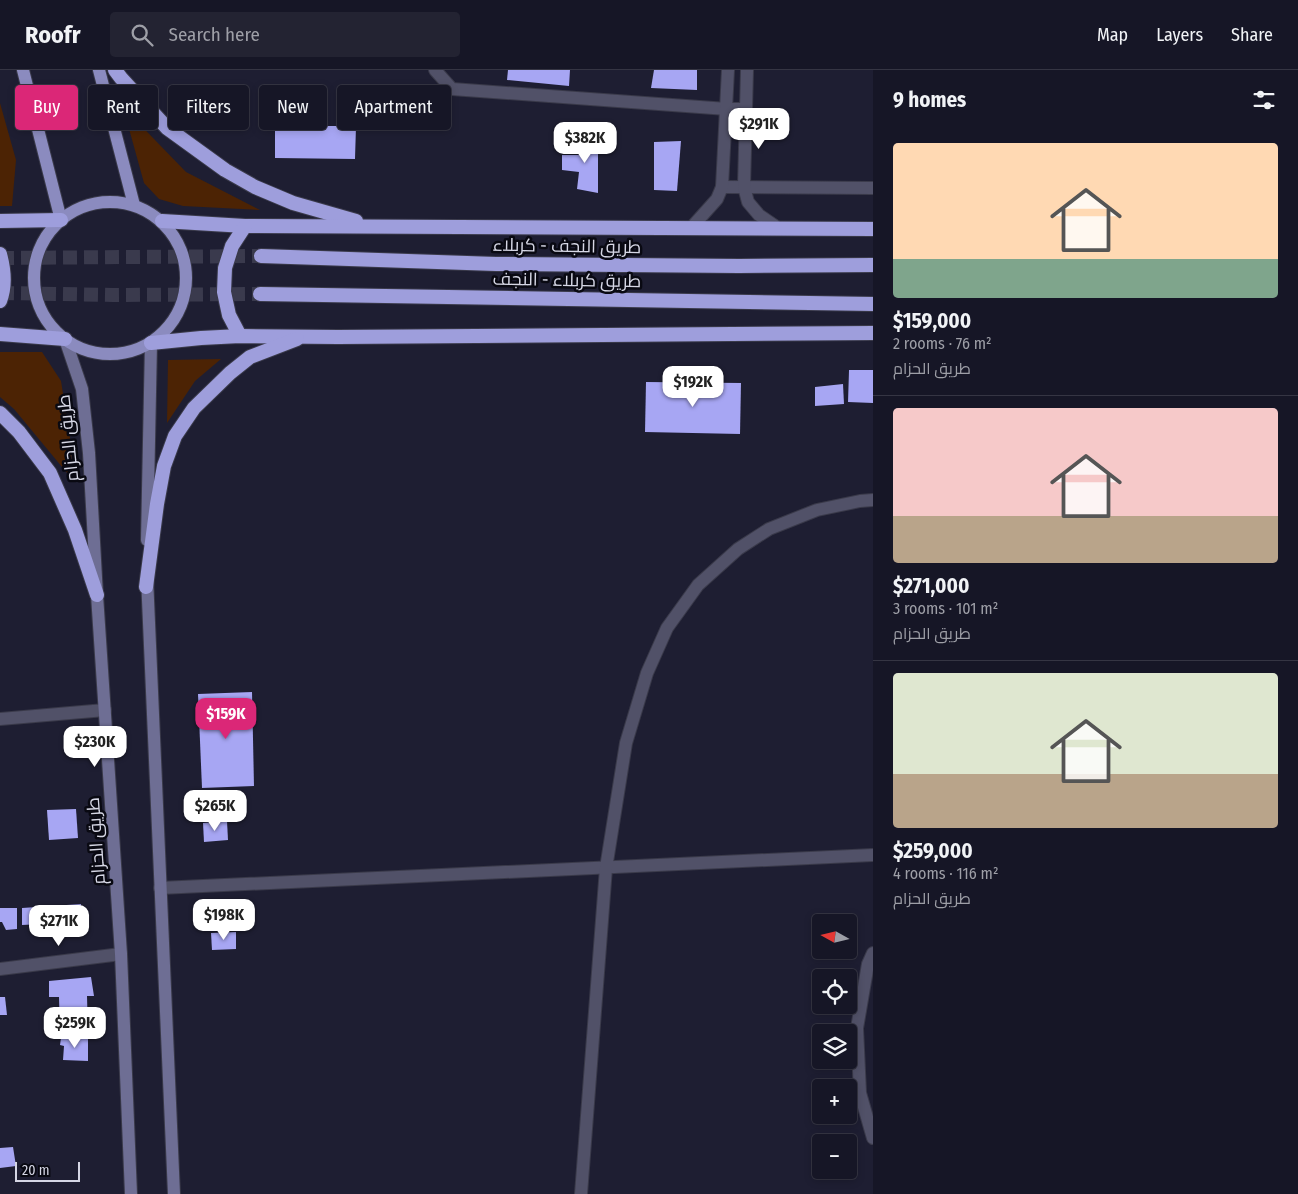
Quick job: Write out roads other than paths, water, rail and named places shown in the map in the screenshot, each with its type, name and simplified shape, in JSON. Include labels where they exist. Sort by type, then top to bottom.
[{"type":"highway","points":[[115,70],[167,128],[225,170],[255,187],[293,203],[373,226]]},
{"type":"highway","points":[[0,221],[61,220]]},
{"type":"highway","points":[[162,221],[245,226],[873,229]]},
{"type":"highway","points":[[240,336],[229,315],[224,292],[225,268],[232,246],[245,226]]},
{"type":"highway","points":[[0,254],[4,275],[0,301]]},
{"type":"highway","name":"طريق النجف - کربلاء","points":[[261,256],[496,264],[873,265]]},
{"type":"highway","name":"طريق کربلاء - النجف","points":[[260,294],[873,304]]},
{"type":"highway","points":[[151,343],[240,336],[873,333]]},
{"type":"highway","points":[[0,334],[65,339]]},
{"type":"highway","points":[[146,587],[164,466],[175,436],[194,408],[230,373],[250,357],[305,336]]},
{"type":"highway","points":[[0,413],[20,432],[50,473],[75,530],[97,595]]},
{"type":"main road","points":[[23,70],[61,220]]},
{"type":"main road","points":[[99,70],[134,205]]},
{"type":"main road","points":[[115,202],[134,205],[162,221],[178,244],[186,270],[184,298],[171,323],[151,343],[130,352],[108,354],[85,350],[65,339],[49,323],[38,303],[34,281],[37,258],[46,237],[61,220],[77,209],[95,203],[115,202]]},
{"type":"main road","name":"طريق الحزام","points":[[65,339],[82,389],[89,453],[121,954],[131,1194]]},
{"type":"main road","points":[[151,343],[146,587],[174,1194]]},
{"type":"street","points":[[435,70],[452,89],[746,109]]},
{"type":"street","points":[[691,228],[717,199],[722,187],[728,70]]},
{"type":"street","points":[[747,70],[744,187],[748,202],[759,215],[778,228]]},
{"type":"street","points":[[722,187],[873,188]]},
{"type":"street","points":[[581,1194],[606,868],[626,744],[647,673],[667,628],[698,585],[738,549],[769,529],[817,510],[873,500]]},
{"type":"street","points":[[0,719],[104,710]]},
{"type":"street","points":[[160,888],[873,855]]},
{"type":"street","points":[[873,953],[868,964],[857,1028],[860,1093],[873,1138]]},
{"type":"street","points":[[0,969],[121,954]]},
{"type":"tunnel","points":[[0,258],[261,256]]},
{"type":"tunnel","points":[[0,293],[113,295],[260,294]]}]
